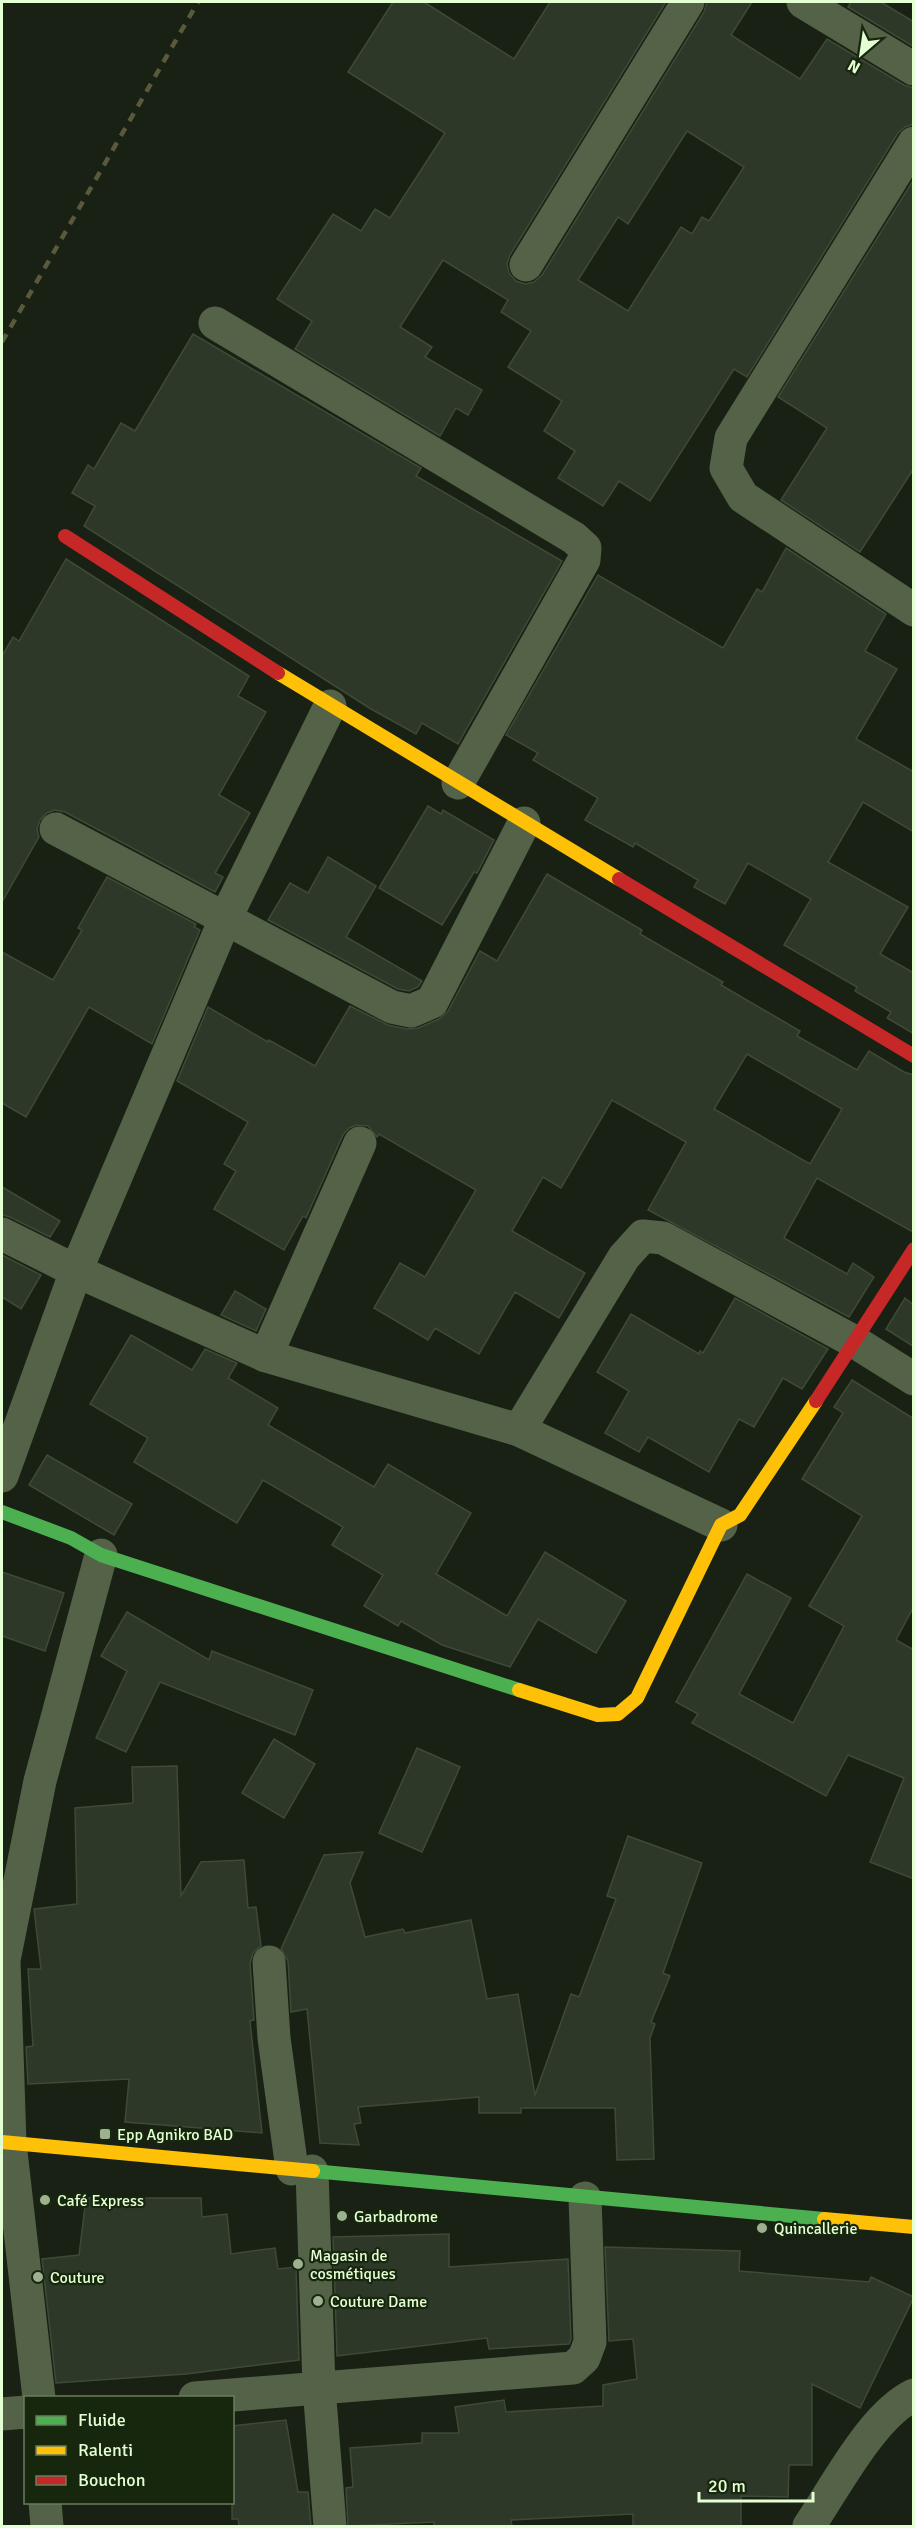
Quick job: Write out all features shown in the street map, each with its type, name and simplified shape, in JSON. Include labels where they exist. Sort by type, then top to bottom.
[{"type":"street","points":[[526,265],[688,2]]},
{"type":"street","points":[[803,2],[914,69]]},
{"type":"street","points":[[913,608],[743,496],[726,468],[731,438],[914,143]]},
{"type":"street","points":[[215,323],[574,538],[585,548],[584,560],[458,783]]},
{"type":"street","points":[[65,536],[330,706],[914,1056]]},
{"type":"street","points":[[2,1476],[76,1271],[226,917],[330,706]]},
{"type":"street","points":[[56,829],[226,917],[392,1007],[411,1011],[432,1002],[524,823]]},
{"type":"street","points":[[266,1356],[360,1143]]},
{"type":"street","points":[[2,1234],[76,1271],[266,1356],[519,1430],[721,1525]]},
{"type":"street","points":[[519,1430],[624,1257],[643,1236],[663,1238],[855,1342],[914,1379]]},
{"type":"street","points":[[2,1512],[56,1531],[102,1555],[598,1715],[618,1714],[637,1698],[721,1525],[740,1515],[914,1250]]},
{"type":"street","points":[[39,2396],[6,2143],[4,1960],[40,1781],[102,1555]]},
{"type":"street","points":[[269,1962],[274,2038],[302,2170],[330,2526]]},
{"type":"street","points":[[6,2143],[914,2227]]},
{"type":"street","points":[[207,2396],[573,2368],[584,2358],[590,2342],[585,2198]]},
{"type":"street","points":[[810,2526],[876,2426],[904,2400],[914,2396]]},
{"type":"street","points":[[2,2414],[24,2412]]},
{"type":"street","points":[[45,2504],[47,2526]]},
{"type":"building","points":[[393,2],[424,2],[514,59],[550,2],[666,2],[510,255],[507,264],[509,273],[516,281],[525,284],[534,282],[542,275],[704,12],[707,2],[752,2],[731,35],[800,79],[827,39],[904,85],[914,88],[914,121],[898,133],[747,377],[734,369],[650,501],[619,481],[603,506],[558,478],[575,451],[544,431],[562,401],[508,367],[531,331],[501,312],[508,300],[443,260],[400,327],[432,347],[425,357],[482,390],[468,415],[456,408],[440,436],[295,349],[312,321],[277,299],[333,214],[361,231],[375,209],[390,218],[445,133],[348,72]],"holes":[[[687,131],[744,167],[709,221],[702,217],[692,234],[681,227],[628,311],[578,280],[618,217],[628,224]]]},
{"type":"building","points":[[851,2],[881,2],[914,22],[914,47],[848,7]]},
{"type":"building","points":[[914,179],[914,468],[860,552],[781,500],[827,428],[778,397]]},
{"type":"building","points":[[193,334],[421,468],[416,476],[562,561],[458,744],[422,723],[416,734],[371,709],[84,526],[95,506],[72,493],[88,465],[94,469],[121,423],[135,431]]},
{"type":"building","points":[[786,548],[886,614],[865,651],[897,669],[856,739],[914,772],[914,832],[863,802],[828,862],[908,907],[880,954],[914,973],[914,1034],[887,1018],[891,1012],[855,991],[857,987],[784,945],[811,899],[748,863],[725,904],[694,887],[698,880],[635,843],[633,847],[585,820],[598,798],[533,760],[538,753],[506,735],[598,575],[723,648],[757,589],[762,592]]},
{"type":"building","points":[[66,559],[249,676],[238,696],[266,712],[219,795],[250,813],[215,873],[223,877],[215,892],[65,812],[55,810],[47,813],[40,820],[37,829],[39,837],[2,902],[2,656],[13,637],[19,641]]},
{"type":"building","points":[[428,806],[441,814],[443,810],[494,840],[477,873],[474,872],[442,925],[379,888]]},
{"type":"building","points":[[328,857],[376,886],[346,937],[422,981],[418,987],[409,991],[398,989],[268,920],[290,883],[308,893]]},
{"type":"building","points":[[547,874],[642,930],[640,934],[723,982],[721,985],[800,1031],[797,1036],[857,1070],[869,1051],[904,1072],[914,1075],[914,1230],[911,1231],[817,1178],[784,1238],[847,1274],[853,1263],[874,1277],[849,1317],[648,1210],[686,1142],[612,1100],[561,1188],[543,1177],[512,1231],[585,1273],[559,1318],[515,1292],[479,1354],[435,1328],[428,1340],[374,1308],[400,1263],[425,1277],[476,1190],[379,1134],[377,1137],[368,1126],[357,1125],[349,1128],[343,1135],[306,1218],[303,1216],[284,1250],[214,1209],[236,1171],[224,1164],[248,1122],[177,1081],[208,1007],[315,1066],[350,1006],[388,1025],[407,1029],[418,1028],[439,1019],[448,1011],[480,951],[497,961]],"holes":[[[747,1054],[842,1109],[810,1164],[714,1109]]]},
{"type":"building","points":[[107,877],[196,924],[194,927],[200,930],[152,1044],[89,1007],[26,1117],[2,1103],[2,952],[53,980],[82,930],[78,928]]},
{"type":"building","points":[[2,1187],[60,1221],[50,1237],[2,1215]]},
{"type":"building","points":[[2,1255],[41,1275],[21,1309],[2,1297]]},
{"type":"building","points":[[235,1291],[266,1309],[256,1331],[221,1315]]},
{"type":"building","points":[[735,1298],[828,1349],[802,1389],[783,1378],[754,1427],[739,1419],[709,1472],[648,1437],[639,1452],[605,1433],[629,1391],[597,1372],[631,1314],[699,1354],[700,1351],[703,1353]]},
{"type":"building","points":[[905,1298],[914,1305],[914,1347],[886,1329]]},
{"type":"building","points":[[131,1335],[192,1370],[205,1349],[237,1363],[228,1378],[278,1408],[268,1425],[374,1487],[388,1464],[471,1513],[436,1574],[507,1616],[545,1552],[626,1601],[596,1653],[538,1619],[510,1667],[442,1645],[401,1621],[398,1626],[364,1606],[383,1575],[332,1545],[343,1527],[263,1480],[237,1523],[134,1462],[148,1438],[90,1404]]},
{"type":"building","points":[[852,1380],[914,1419],[914,1606],[896,1640],[914,1650],[914,1879],[870,1862],[904,1778],[848,1755],[826,1796],[692,1723],[698,1714],[676,1702],[747,1574],[791,1598],[739,1694],[793,1723],[844,1626],[809,1606],[862,1516],[802,1479],[843,1413],[834,1407]]},
{"type":"building","points":[[47,1455],[132,1504],[114,1535],[29,1485]]},
{"type":"building","points":[[2,1572],[64,1593],[45,1651],[2,1636]]},
{"type":"building","points":[[127,1612],[209,1660],[212,1651],[313,1690],[295,1735],[160,1682],[126,1752],[96,1738],[127,1671],[101,1656]]},
{"type":"building","points":[[274,1739],[315,1764],[284,1818],[242,1793]]},
{"type":"building","points":[[417,1748],[460,1767],[422,1852],[379,1833]]},
{"type":"building","points":[[177,1766],[181,1896],[201,1862],[244,1860],[248,1908],[256,1907],[261,1946],[253,1953],[250,1963],[254,2020],[250,2021],[262,2133],[125,2122],[129,2079],[28,2084],[26,2047],[33,2046],[28,1969],[41,1969],[34,1909],[77,1904],[75,1808],[133,1803],[132,1767]]},
{"type":"building","points":[[628,1836],[702,1863],[663,1973],[670,1976],[651,2022],[655,2024],[650,2038],[654,2159],[617,2160],[615,2108],[521,2108],[521,2113],[479,2113],[479,2097],[358,2107],[361,2123],[354,2124],[359,2145],[320,2143],[307,2009],[291,2012],[288,1961],[281,1949],[324,1855],[363,1852],[350,1883],[365,1937],[403,1929],[405,1933],[471,1920],[487,1999],[518,1994],[535,2095],[571,1994],[579,1997],[616,1899],[607,1896]]},
{"type":"building","points":[[86,2198],[201,2198],[202,2217],[227,2214],[231,2254],[275,2248],[278,2269],[296,2267],[299,2360],[186,2374],[56,2383],[42,2259],[79,2255]]},
{"type":"building","points":[[449,2234],[449,2267],[568,2259],[571,2339],[569,2344],[489,2349],[487,2338],[337,2356],[333,2237]]},
{"type":"building","points":[[605,2247],[740,2251],[739,2271],[869,2282],[871,2277],[914,2297],[860,2408],[812,2384],[812,2465],[789,2465],[788,2497],[741,2496],[741,2526],[633,2526],[633,2514],[511,2520],[512,2526],[434,2526],[434,2522],[348,2526],[346,2488],[353,2487],[350,2448],[422,2443],[422,2433],[459,2433],[455,2407],[504,2400],[506,2412],[603,2406],[603,2385],[637,2379],[633,2339],[609,2341]]},
{"type":"building","points":[[286,2420],[298,2492],[308,2492],[311,2526],[239,2526],[238,2519],[232,2519],[234,2426]]},
{"type":"railway","points":[[2,342],[198,2]]},
{"type":"traffic: fast","points":[[2,1512],[71,1538],[101,1555],[519,1690]]},
{"type":"traffic: fast","points":[[313,2171],[824,2219]]},
{"type":"traffic: slow","points":[[278,673],[619,879]]},
{"type":"traffic: slow","points":[[519,1690],[598,1715],[618,1714],[637,1698],[721,1525],[740,1515],[816,1401]]},
{"type":"traffic: slow","points":[[2,2142],[313,2171]]},
{"type":"traffic: slow","points":[[824,2219],[914,2227]]},
{"type":"traffic: jam","points":[[65,536],[278,673]]},
{"type":"traffic: jam","points":[[619,879],[914,1056]]},
{"type":"traffic: jam","points":[[816,1401],[914,1249]]},
{"type":"place","name":"Epp Agnikro BAD","points":[[105,2134]]},
{"type":"place","name":"Café Express","points":[[45,2200]]},
{"type":"place","name":"Garbadrome","points":[[342,2216]]},
{"type":"place","name":"Quincallerie","points":[[762,2228]]},
{"type":"place","name":"Magasin de cosmétiques","points":[[298,2264]]},
{"type":"place","name":"Couture","points":[[38,2277]]},
{"type":"place","name":"Couture Dame","points":[[318,2301]]}]
